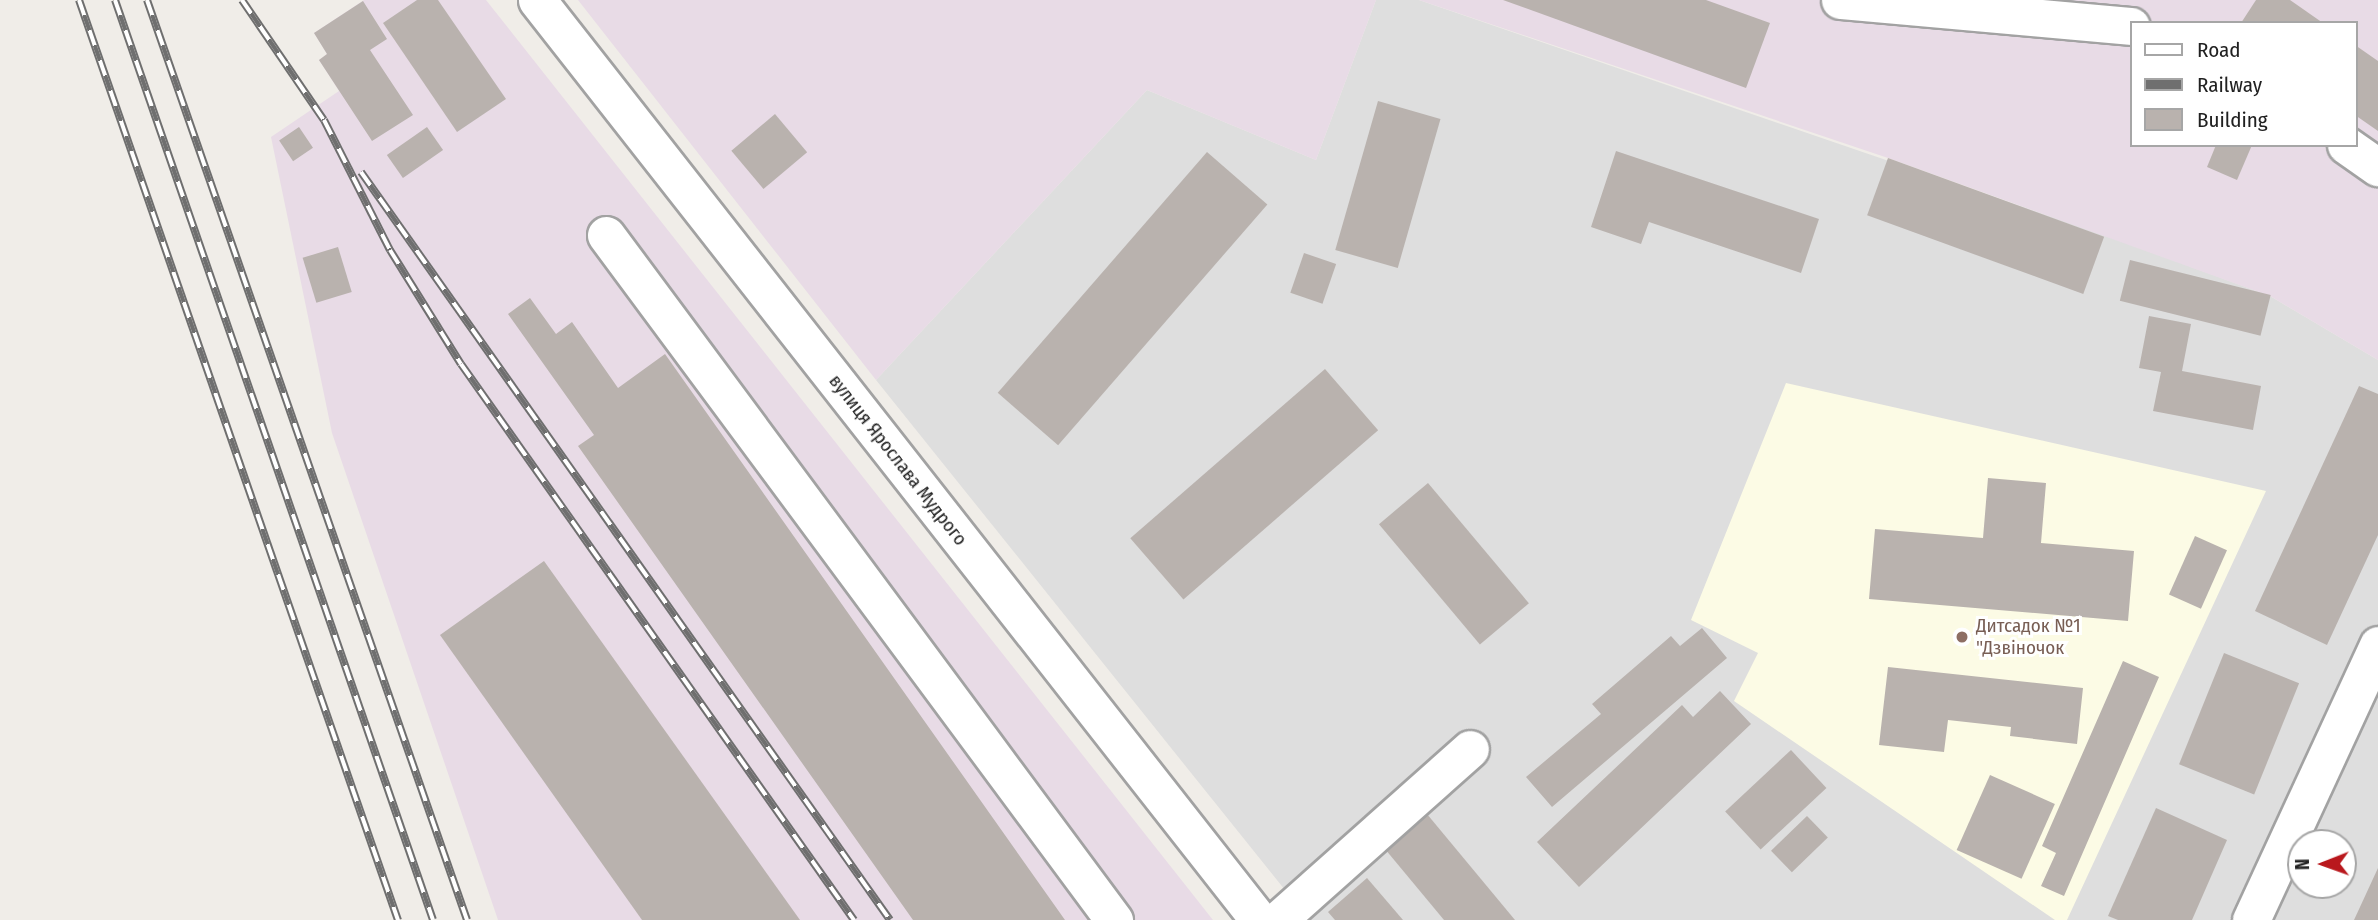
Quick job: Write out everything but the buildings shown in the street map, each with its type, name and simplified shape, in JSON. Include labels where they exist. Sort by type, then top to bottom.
[{"type":"street","name":"вулиця Ярослава Мудрого","points":[[537,0],[1259,920]]},
{"type":"street","points":[[1840,0],[2130,26]]},
{"type":"street","points":[[2349,147],[2378,167]]},
{"type":"street","points":[[607,236],[1114,920]]},
{"type":"street","points":[[2251,920],[2378,645]]},
{"type":"street","points":[[1278,920],[1470,749]]},
{"type":"shaded area","points":[[364,0],[486,0],[1213,920],[498,920],[332,433],[271,137],[339,91],[319,60],[327,54],[314,33]]},
{"type":"shaded area","points":[[578,0],[1376,0],[1316,160],[1147,90],[876,380]]},
{"type":"shaded area","points":[[1376,0],[1419,0],[2105,235],[2270,296],[2378,360],[2378,920],[1309,920],[876,380],[1147,90],[1316,160]]},
{"type":"shaded area","points":[[1419,0],[2378,0],[2378,360],[2270,296],[1888,158]]},
{"type":"shaded area","name":"Дитсадок №1 \"Дзвіночок","points":[[1786,383],[2266,491],[2067,920],[2055,920],[1734,701],[1758,653],[1691,620]]},
{"type":"railway","points":[[79,0],[398,920]]},
{"type":"railway","points":[[115,0],[433,920]]},
{"type":"railway","points":[[147,0],[467,920]]},
{"type":"railway","points":[[242,0],[324,120],[390,250],[461,364],[854,920]]},
{"type":"railway","points":[[361,172],[890,920]]},
{"type":"place","name":"Дитсадок №1 \"Дзвіночок","points":[[1962,637]]}]
